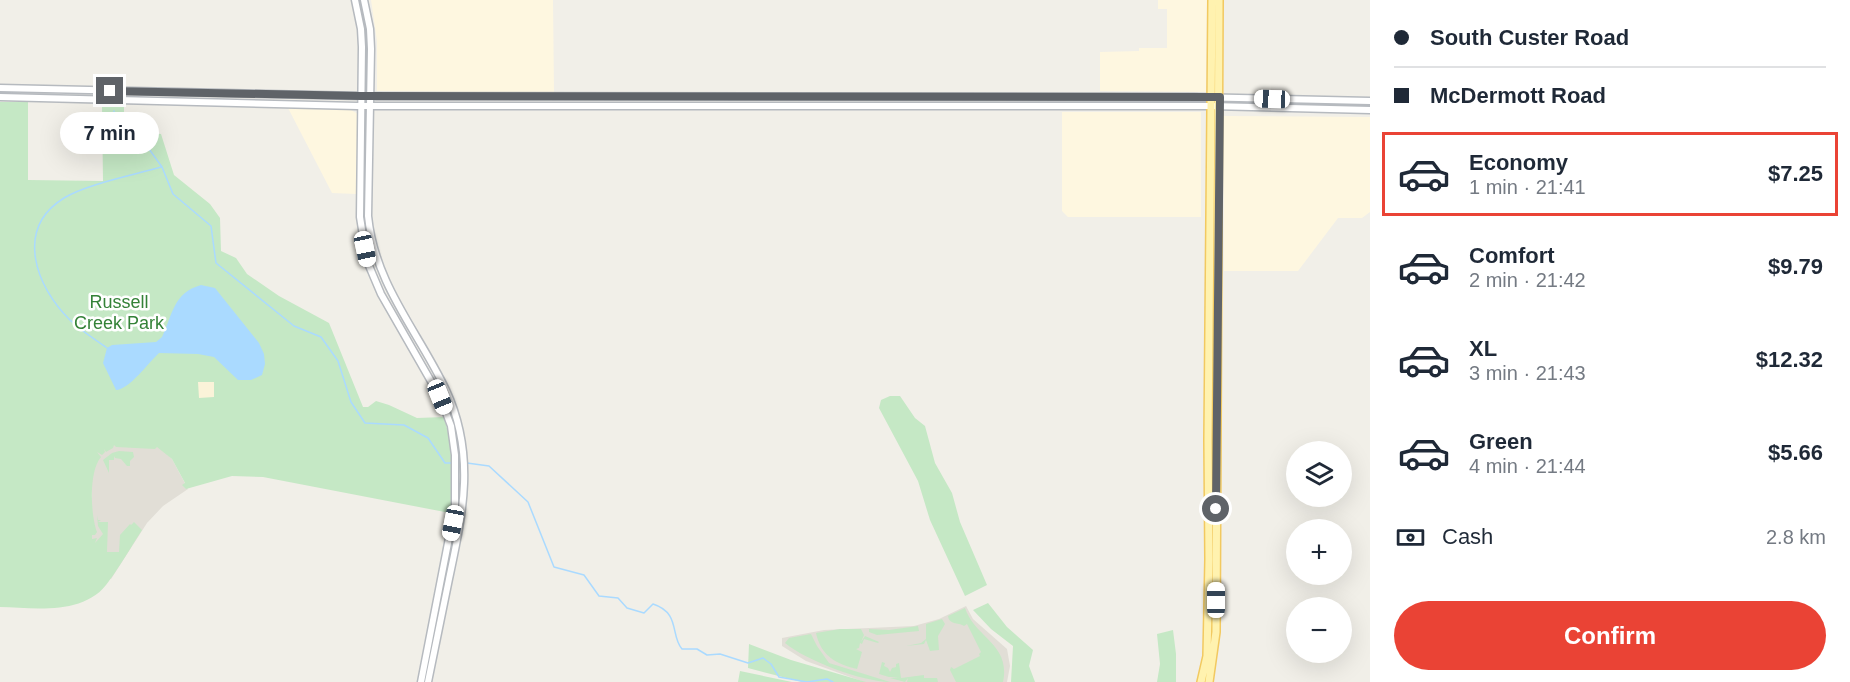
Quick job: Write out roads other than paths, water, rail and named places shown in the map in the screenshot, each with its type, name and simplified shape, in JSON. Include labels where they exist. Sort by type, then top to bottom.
[{"type":"main road","points":[[355,0],[362,47],[360,217],[368,261],[377,286],[440,397],[451,426],[456,458],[455,507],[421,682]]},
{"type":"main road","points":[[364,0],[371,49],[368,216],[374,253],[388,288],[446,391],[460,430],[465,457],[463,508],[428,682]]},
{"type":"main road","points":[[1201,682],[1207,656],[1208,634],[1211,97],[1216,3]]},
{"type":"main road","points":[[1209,682],[1216,632],[1220,97],[1216,3]]},
{"type":"main road","points":[[358,13],[366,12]]},
{"type":"main road","points":[[0,88],[361,96],[1220,97],[1370,101]]},
{"type":"main road","points":[[34,89],[34,98]]},
{"type":"main road","points":[[295,94],[295,104]]},
{"type":"main road","points":[[445,96],[445,106]]},
{"type":"main road","points":[[508,96],[508,106]]},
{"type":"main road","points":[[557,96],[557,106]]},
{"type":"main road","points":[[0,97],[362,106],[1220,106],[1370,110]]},
{"type":"main road","points":[[1134,106],[1135,97]]},
{"type":"main road","points":[[1318,100],[1318,109]]},
{"type":"main road","points":[[360,165],[369,165]]},
{"type":"main road","points":[[1208,440],[1217,440]]},
{"type":"water","points":[[201,285],[215,288],[259,343],[265,364],[262,375],[251,380],[238,380],[214,357],[198,354],[159,353],[133,381],[116,390],[103,363],[107,348],[112,345],[156,342],[162,337],[179,299],[185,293]]},
{"type":"waterway","points":[[114,111],[117,148],[126,151],[149,149],[162,167],[173,194],[211,226],[216,263],[294,326],[321,337],[338,361],[351,402],[365,423],[404,425],[428,438],[445,463],[454,463]]},
{"type":"waterway","points":[[107,348],[70,320],[48,291],[40,275],[36,258],[35,242],[39,225],[49,211],[74,193],[161,167]]},
{"type":"waterway","points":[[467,463],[489,466],[528,502],[554,567],[584,575],[599,596],[618,598],[627,608],[644,613],[653,604],[662,608],[671,619],[678,644],[682,649],[697,649],[707,655],[720,654],[748,663],[763,658],[771,664],[779,677],[807,682],[827,679],[833,682]]},
{"type":"park label","name":"Russell Creek Park","points":[[119,312]]}]
